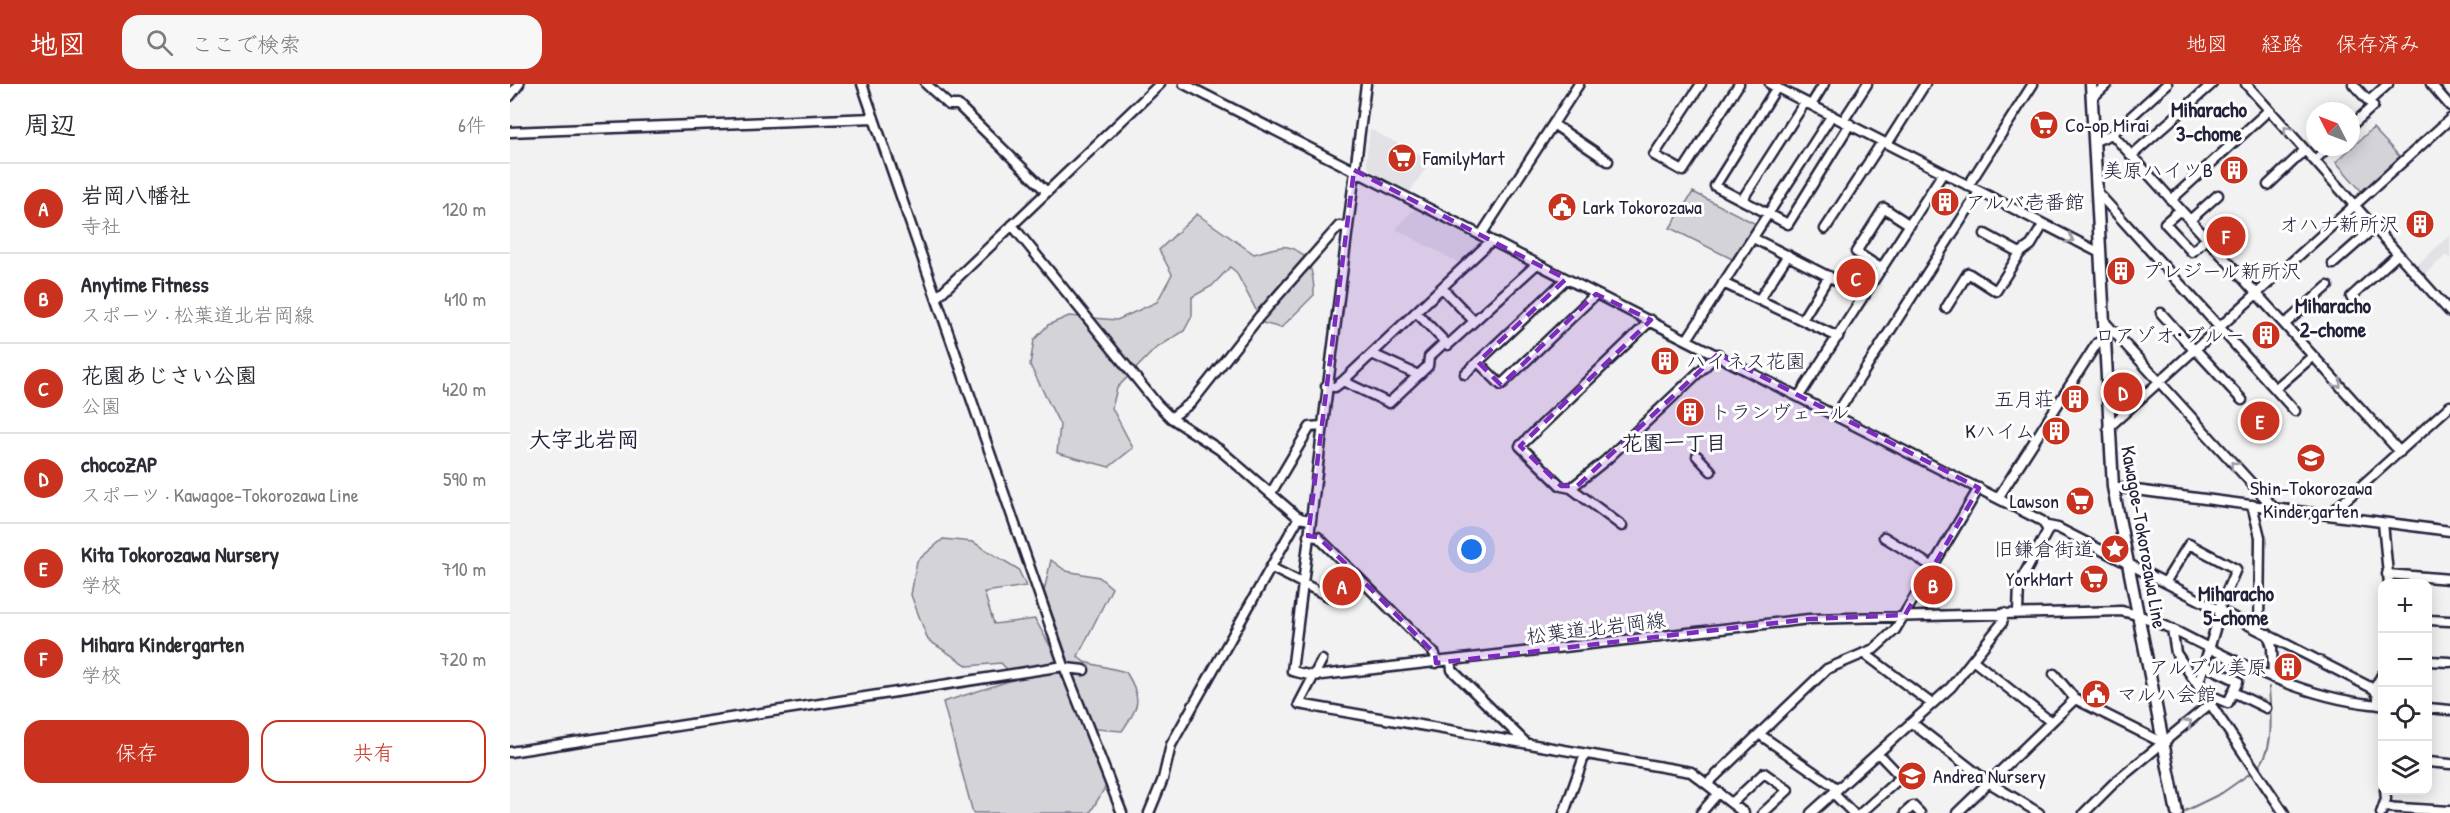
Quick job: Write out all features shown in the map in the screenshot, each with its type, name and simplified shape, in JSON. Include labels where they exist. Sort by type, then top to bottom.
[{"type":"main road","name":"Kawagoe-Tokorozawa Line","points":[[2091,84],[2113,487],[2177,812]]},
{"type":"street","points":[[510,96],[519,84]]},
{"type":"street","points":[[862,84],[1065,667],[1122,813]]},
{"type":"street","points":[[926,84],[949,105],[958,105],[1046,191]]},
{"type":"street","points":[[936,298],[1160,84]]},
{"type":"street","points":[[1184,84],[1566,279],[1688,338],[2048,526],[2058,528],[2166,581],[2374,689],[2378,696]]},
{"type":"street","points":[[1302,583],[1366,84]]},
{"type":"street","points":[[1481,235],[1579,84]]},
{"type":"street","points":[[1701,84],[1654,155],[1683,171],[1739,84]]},
{"type":"street","points":[[1742,200],[1808,103],[1824,84]]},
{"type":"street","points":[[1867,84],[1847,123],[1788,224],[1714,186],[1774,86],[1832,115],[1847,123],[1885,143],[2043,225],[2100,253]]},
{"type":"street","points":[[1825,229],[1925,84]]},
{"type":"street","points":[[1968,186],[2033,84]]},
{"type":"street","points":[[2092,98],[2108,84]]},
{"type":"street","points":[[2095,141],[2112,134],[2167,84]]},
{"type":"street","points":[[2131,156],[2211,84]]},
{"type":"street","points":[[2246,84],[2450,312]]},
{"type":"street","points":[[2354,84],[2373,106],[2360,118]]},
{"type":"street","points":[[2369,101],[2388,84]]},
{"type":"street","points":[[2431,84],[2450,106]]},
{"type":"street","points":[[2171,200],[2270,111]]},
{"type":"street","points":[[1688,338],[1832,115]]},
{"type":"street","points":[[510,132],[874,118]]},
{"type":"street","points":[[2108,428],[2450,119]]},
{"type":"street","points":[[1553,124],[1608,161]]},
{"type":"street","points":[[2112,134],[2400,452]]},
{"type":"street","points":[[2268,185],[2305,150]]},
{"type":"street","points":[[2314,160],[2318,156]]},
{"type":"street","points":[[1799,396],[1943,173]]},
{"type":"street","points":[[1836,416],[1979,192]]},
{"type":"street","points":[[2097,192],[2295,411]]},
{"type":"street","points":[[2190,220],[2218,195]]},
{"type":"street","points":[[1882,269],[1856,252],[1861,243],[1884,208],[1910,225]]},
{"type":"street","points":[[2180,210],[2165,223],[2192,252],[2207,238]]},
{"type":"street","points":[[1012,225],[1171,418],[1220,450],[1299,517],[1310,520]]},
{"type":"street","points":[[1946,308],[1968,273],[1996,291],[2020,253],[2031,245],[2043,225]]},
{"type":"street","points":[[1171,418],[1192,402],[1259,317],[1339,226],[1346,227]]},
{"type":"street","points":[[2333,264],[2375,227]]},
{"type":"street","points":[[1985,234],[2020,253]]},
{"type":"street","points":[[1753,238],[1865,295]]},
{"type":"street","points":[[1326,386],[1335,387],[1343,381],[1491,241]]},
{"type":"street","points":[[2351,297],[2398,254]]},
{"type":"street","points":[[1759,300],[1788,255]]},
{"type":"street","points":[[1416,312],[1448,345],[1537,264]]},
{"type":"street","points":[[1802,320],[1829,276]]},
{"type":"street","points":[[1465,374],[1566,279]]},
{"type":"street","points":[[1723,283],[1838,337]]},
{"type":"street","points":[[2285,324],[2328,286]]},
{"type":"street","points":[[1442,288],[1474,321]]},
{"type":"street","points":[[1478,362],[1501,385],[1596,294]]},
{"type":"street","points":[[2161,313],[2242,400]]},
{"type":"street","points":[[1622,526],[1571,488],[1561,486],[1520,446],[1651,320]]},
{"type":"street","points":[[2103,320],[2274,508]]},
{"type":"street","points":[[1343,381],[1386,403],[1428,366],[1429,357],[1445,342]]},
{"type":"street","points":[[1998,498],[2097,343],[2104,342]]},
{"type":"street","points":[[1372,354],[1418,375]]},
{"type":"street","points":[[1571,488],[1606,460],[1718,354]]},
{"type":"street","points":[[2275,389],[2313,356]]},
{"type":"street","points":[[2330,515],[2450,406]]},
{"type":"street","points":[[1270,493],[1310,426],[1321,426]]},
{"type":"street","points":[[1697,456],[1711,471]]},
{"type":"street","points":[[2113,487],[2450,531]]},
{"type":"street","points":[[1708,783],[1827,669],[1864,653],[1890,636],[1905,615],[1979,488]]},
{"type":"street","points":[[2252,505],[2260,537],[2264,632],[2272,647],[2273,678]]},
{"type":"street","points":[[1149,813],[1163,779],[1171,745],[1299,517]]},
{"type":"street","points":[[2383,523],[2388,579]]},
{"type":"street","points":[[2018,612],[2019,584],[2047,533],[2048,526]]},
{"type":"street","points":[[1308,536],[1318,537],[1386,604],[1435,654],[1436,663]]},
{"type":"street","points":[[1884,537],[1933,567]]},
{"type":"street","points":[[2166,581],[2189,544],[2236,569],[2219,609],[2198,685]]},
{"type":"street","points":[[1272,568],[1334,599]]},
{"type":"street","points":[[2387,574],[2450,579]]},
{"type":"street","name":"松葉道北岩岡線","points":[[1302,583],[1292,671],[1312,676],[1451,662],[1809,619],[2121,610],[2138,614],[2172,629],[2273,678],[2320,695],[2378,705]]},
{"type":"street","points":[[1811,813],[1879,754],[1974,661],[2002,623],[2004,613]]},
{"type":"street","points":[[2432,620],[2450,621]]},
{"type":"street","points":[[2172,629],[2176,653],[2284,813]]},
{"type":"street","points":[[1864,653],[1932,704]]},
{"type":"street","points":[[1322,660],[1299,704],[1690,772],[1708,783],[1744,813]]},
{"type":"street","points":[[1974,661],[2051,722]]},
{"type":"street","points":[[2432,661],[2450,662]]},
{"type":"street","points":[[1451,662],[1452,670],[1526,743]]},
{"type":"street","points":[[2204,665],[2238,681],[2228,703],[2204,693]]},
{"type":"street","points":[[510,752],[1065,667],[1084,670]]},
{"type":"street","points":[[2055,674],[2075,699],[2165,744]]},
{"type":"street","points":[[2374,689],[2378,682]]},
{"type":"street","points":[[2233,692],[2266,708]]},
{"type":"street","points":[[1957,813],[2075,699]]},
{"type":"street","points":[[2084,813],[2113,784],[2165,744],[2211,703]]},
{"type":"street","points":[[2432,708],[2450,710]]},
{"type":"street","points":[[1912,723],[1988,782],[2039,813]]},
{"type":"street","points":[[1759,734],[1836,791],[1853,813]]},
{"type":"street","points":[[1564,813],[1585,754]]},
{"type":"street","points":[[1862,813],[1901,777],[1879,754]]},
{"type":"street","points":[[2432,762],[2450,764]]},
{"type":"street","points":[[1732,803],[1764,773],[1788,790],[1763,813]]},
{"type":"street","points":[[1701,813],[1719,792]]},
{"type":"street","points":[[2384,795],[2383,810],[2450,811]]},
{"type":"street","points":[[1905,813],[1913,806],[1920,813]]},
{"type":"highlighted area","points":[[1354,170],[1566,279],[1478,362],[1501,385],[1596,294],[1651,320],[1520,446],[1561,486],[1577,486],[1718,354],[1979,488],[1905,615],[1809,619],[1436,663],[1435,654],[1353,571],[1318,537],[1308,536]]},
{"type":"shaded area","points":[[2373,128],[2401,158],[2363,193],[2336,162],[2343,156],[2360,156],[2360,140]]},
{"type":"shaded area","points":[[1370,129],[1431,161],[1409,193],[1372,174],[1366,162]]},
{"type":"shaded area","points":[[1693,192],[1756,224],[1734,260],[1670,228]]},
{"type":"shaded area","points":[[1419,208],[1484,241],[1484,244],[1463,265],[1396,229],[1414,209]]},
{"type":"shaded area","points":[[1197,214],[1254,254],[1288,247],[1302,254],[1310,266],[1314,295],[1281,328],[1263,323],[1236,272],[1230,267],[1212,286],[1192,297],[1192,316],[1184,331],[1155,349],[1117,388],[1112,408],[1133,448],[1109,467],[1057,453],[1060,425],[1030,365],[1034,340],[1048,325],[1069,316],[1117,320],[1157,302],[1172,274],[1159,250]]},
{"type":"shaded area","points":[[2450,235],[2450,259],[2446,255],[2423,276],[2415,267]]},
{"type":"shaded area","points":[[943,539],[973,542],[1018,569],[1026,586],[984,592],[994,624],[1035,619],[1058,660],[1068,659],[1044,591],[1051,560],[1066,571],[1099,577],[1112,588],[1078,656],[1084,662],[1126,672],[1135,689],[1137,702],[1122,731],[1083,728],[1106,786],[1090,813],[973,813],[943,702],[1016,679],[1001,663],[968,666],[928,640],[911,595],[917,561]]},
{"type":"waterway","points":[[2257,768],[2263,760],[2269,741],[2271,718],[2269,687]]},
{"type":"waterway","points":[[2185,811],[2222,793],[2252,772]]},
{"type":"place","name":"Co-op Mirai","points":[[2044,125]]},
{"type":"place","name":"FamilyMart","points":[[1402,158]]},
{"type":"place","name":"美原ハイツB","points":[[2234,170]]},
{"type":"place","name":"アルバ壱番館","points":[[1945,202]]},
{"type":"place","name":"Lark Tokorozawa","points":[[1562,207]]},
{"type":"place","name":"オハナ新所沢","points":[[2420,224]]},
{"type":"place","name":"Mihara Kindergarten","points":[[2226,236]]},
{"type":"place","name":"プレジール新所沢","points":[[2121,271]]},
{"type":"place","name":"花園あじさい公園","points":[[1856,278]]},
{"type":"place","name":"ロアゾオ･ブルー","points":[[2266,335]]},
{"type":"place","name":"ハイネス花園","points":[[1665,361]]},
{"type":"place","name":"chocoZAP","points":[[2123,392]]},
{"type":"place","name":"五月荘","points":[[2075,399]]},
{"type":"place","name":"トランヴェール","points":[[1690,412]]},
{"type":"place","name":"Kita Tokorozawa Nursery","points":[[2260,421]]},
{"type":"place","name":"Kハイム","points":[[2056,431]]},
{"type":"place","name":"Shin-Tokorozawa Kindergarten","points":[[2311,458]]},
{"type":"place","name":"Lawson","points":[[2080,501]]},
{"type":"place","name":"旧鎌倉街道","points":[[2115,549]]},
{"type":"place","name":"YorkMart","points":[[2094,579]]},
{"type":"place","name":"Anytime Fitness","points":[[1933,585]]},
{"type":"place","name":"岩岡八幡社","points":[[1342,586]]},
{"type":"place","name":"アルブル美原","points":[[2288,667]]},
{"type":"place","name":"マルハ会館","points":[[2096,694]]},
{"type":"place","name":"Andrea Nursery","points":[[1912,776]]},
{"type":"district","name":"Miharacho 3-chome","points":[[2209,122]]},
{"type":"district","name":"Miharacho 2-chome","points":[[2333,318]]},
{"type":"district","name":"大字北岩岡","points":[[584,439]]},
{"type":"district","name":"花園一丁目","points":[[1674,443]]},
{"type":"district","name":"Miharacho 5-chome","points":[[2236,606]]}]
